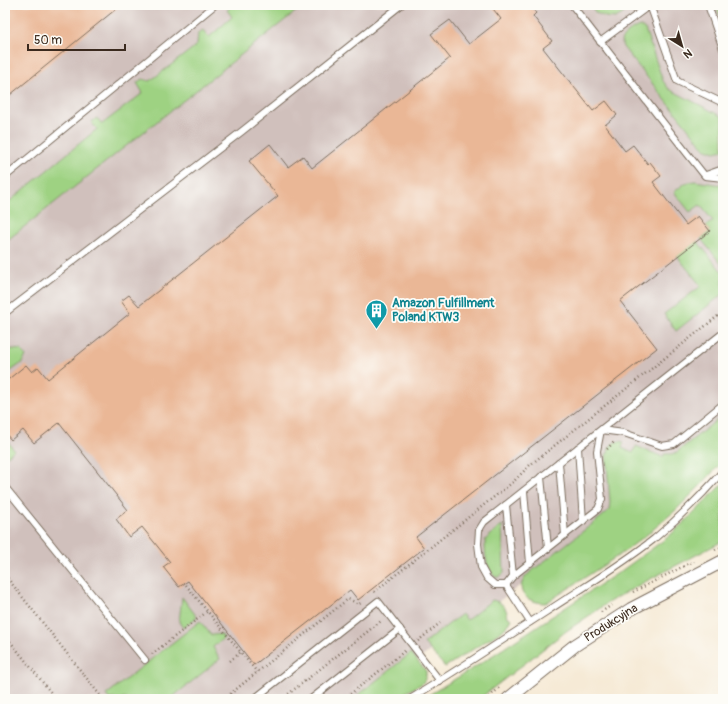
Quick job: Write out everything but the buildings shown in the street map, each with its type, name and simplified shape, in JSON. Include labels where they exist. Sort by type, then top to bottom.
[{"type":"street","name":"Produkcyjna","points":[[508,699],[574,646],[631,609],[723,561]]},
{"type":"lane","points":[[5,177],[215,5]]},
{"type":"lane","points":[[5,312],[241,132],[401,5]]},
{"type":"lane","points":[[572,5],[705,176],[723,178]]},
{"type":"lane","points":[[600,42],[650,5],[678,81],[723,103]]},
{"type":"lane","points":[[708,5],[723,49]]},
{"type":"lane","points":[[705,176],[723,169]]},
{"type":"lane","points":[[506,585],[495,585],[487,578],[481,567],[478,544],[479,530],[484,522],[723,333]]},
{"type":"lane","points":[[601,430],[624,433],[662,446],[674,444],[723,404]]},
{"type":"lane","points":[[506,585],[513,576],[598,509],[602,499],[597,451],[601,430]]},
{"type":"lane","points":[[578,448],[583,520]]},
{"type":"lane","points":[[559,463],[566,535]]},
{"type":"lane","points":[[410,699],[611,569],[653,539],[667,528],[723,470]]},
{"type":"lane","points":[[541,477],[548,548]]},
{"type":"lane","points":[[5,487],[145,660]]},
{"type":"lane","points":[[524,491],[530,563]]},
{"type":"lane","points":[[506,505],[513,576]]},
{"type":"lane","points":[[506,585],[530,622]]},
{"type":"lane","points":[[254,699],[378,601],[440,681]]},
{"type":"lane","points":[[311,699],[400,629]]},
{"type":"path","points":[[370,595],[513,482],[530,465],[723,312]]},
{"type":"path","points":[[5,574],[104,699]]},
{"type":"path","points":[[186,585],[257,672]]},
{"type":"path","points":[[224,699],[348,599],[359,604],[364,600]]},
{"type":"path","points":[[145,660],[208,611]]},
{"type":"path","points":[[282,699],[381,621]]},
{"type":"path","points":[[344,699],[440,623]]},
{"type":"path","points":[[5,635],[56,699]]},
{"type":"path","points":[[230,661],[241,652]]},
{"type":"path","points":[[5,693],[10,699]]},
{"type":"shaded area","points":[[5,5],[723,5],[723,434],[525,582],[364,699],[5,699]]},
{"type":"green space","points":[[233,5],[304,5],[5,242],[5,205],[97,129],[91,122],[97,118],[102,124],[143,93],[137,83],[142,79],[150,81],[197,45],[198,33],[203,30],[209,37],[232,17],[227,10]]},
{"type":"green space","points":[[590,5],[630,5],[623,14],[615,18],[605,17],[596,13]]},
{"type":"green space","points":[[716,5],[723,5],[723,25]]},
{"type":"green space","points":[[639,26],[645,29],[663,81],[669,89],[723,117],[723,150],[715,152],[704,148],[623,47],[621,40],[629,32]]},
{"type":"green space","points":[[694,181],[723,185],[723,266],[701,239],[710,231],[706,226],[713,221],[700,205],[690,212],[674,192],[685,183]]},
{"type":"green space","points":[[697,241],[723,273],[723,294],[676,331],[664,314],[701,286],[677,256]]},
{"type":"green space","points":[[13,349],[21,350],[26,356],[22,363],[8,373],[5,369],[5,351]]},
{"type":"green space","points":[[723,415],[723,461],[676,510],[624,552],[546,603],[533,601],[524,595],[521,586],[523,580],[528,574],[609,510],[610,502],[606,454],[608,453],[609,447],[613,443],[618,441],[624,442],[622,448],[633,453],[636,446],[663,457],[664,454],[672,454],[677,452]]},
{"type":"green space","points":[[5,438],[14,450],[8,456],[5,455]]},
{"type":"green space","points":[[723,483],[723,541],[609,602],[565,632],[479,699],[422,699],[475,667],[621,571],[668,537]]},
{"type":"green space","points":[[502,525],[504,573],[499,577],[495,577],[487,564],[485,540]]},
{"type":"green space","points":[[182,597],[197,617],[183,628],[179,622]]},
{"type":"green space","points":[[492,600],[501,603],[505,608],[508,617],[512,619],[509,624],[502,631],[445,667],[424,643],[462,614],[467,620]]},
{"type":"green space","points":[[200,621],[211,635],[221,634],[224,638],[213,647],[220,659],[170,699],[109,699],[106,695]]},
{"type":"green space","points":[[411,653],[426,671],[426,677],[423,683],[394,699],[353,699]]},
{"type":"place","name":"Amazon Fulfillment Poland KTW3","points":[[376,330]]}]
